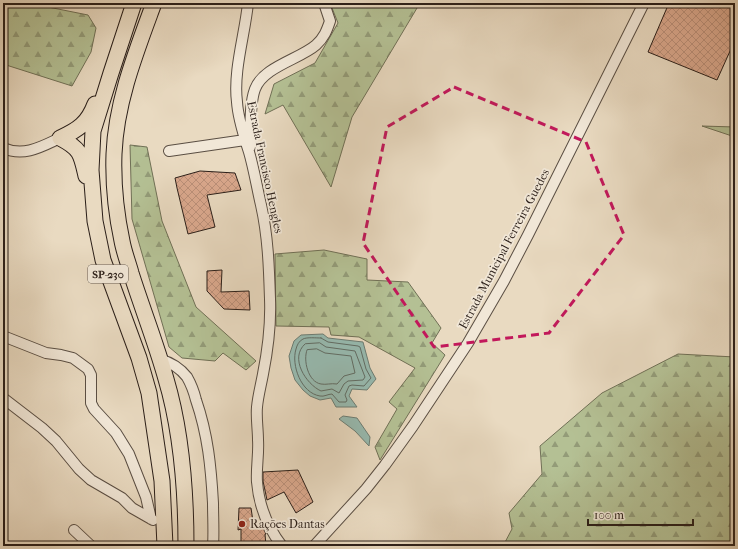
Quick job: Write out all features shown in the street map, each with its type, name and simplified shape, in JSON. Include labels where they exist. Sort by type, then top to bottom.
[{"type":"highway","name":"SP-230","points":[[154,3],[134,58],[123,97],[115,138],[114,167],[117,212],[122,242],[170,393],[182,458],[186,546]]},
{"type":"highway","name":"SP-230","points":[[132,9],[94,131],[91,170],[94,216],[103,260],[139,358],[149,393],[162,481],[165,539]]},
{"type":"highway","points":[[60,138],[74,132],[85,123],[99,92],[104,70],[115,40],[132,9]]},
{"type":"highway","points":[[60,138],[71,144],[81,155],[94,216]]},
{"type":"street","name":"Estrada Francisco Hengles","points":[[248,3],[237,78],[236,101],[261,205],[267,242],[271,315],[264,372],[257,406],[256,423],[258,438],[256,470],[257,484],[263,510],[270,528],[282,546]]},
{"type":"street","points":[[249,153],[252,104],[258,82],[264,76],[315,45],[322,39],[330,21],[324,3]]},
{"type":"street","name":"Estrada Municipal Ferreira Guedes","points":[[314,546],[366,489],[385,465],[413,426],[468,343],[498,292],[528,235],[644,3]]},
{"type":"street","points":[[3,148],[7,150],[28,152],[60,138]]},
{"type":"street","points":[[169,151],[245,140]]},
{"type":"street","points":[[3,336],[46,353],[73,358],[88,369],[90,375],[91,403],[94,409],[116,433],[129,454],[146,497],[151,519],[165,539]]},
{"type":"street","points":[[159,359],[170,362],[187,378],[204,423],[210,458],[213,546]]},
{"type":"street","points":[[3,398],[42,428],[56,441],[79,469],[91,480],[122,498],[132,508],[151,519]]},
{"type":"street","points":[[74,530],[91,546]]},
{"type":"highlighted area","points":[[454,87],[586,142],[624,235],[549,333],[434,347],[363,243],[387,127]]},
{"type":"green space","points":[[3,3],[28,3],[88,15],[96,28],[91,52],[72,86],[3,64]]},
{"type":"green space","points":[[330,3],[420,3],[352,117],[331,187],[283,105],[265,114],[274,84],[315,63],[338,23]]},
{"type":"green space","points":[[702,126],[735,127],[735,137]]},
{"type":"green space","points":[[130,145],[147,147],[162,221],[196,307],[256,361],[246,370],[223,353],[215,361],[182,358],[169,347],[132,219]]},
{"type":"green space","points":[[324,250],[367,259],[367,280],[408,282],[441,328],[432,343],[445,355],[380,460],[375,447],[397,409],[389,402],[415,368],[359,337],[331,335],[329,327],[276,326],[275,254]]},
{"type":"green space","points":[[678,354],[735,357],[735,520],[730,546],[503,546],[512,529],[509,513],[542,474],[540,446],[602,393]]},
{"type":"water","points":[[323,334],[328,338],[363,342],[370,368],[376,379],[367,390],[352,389],[349,396],[357,407],[336,407],[331,398],[320,400],[310,396],[295,380],[289,356],[294,341],[301,335]]},
{"type":"water","points":[[343,416],[357,418],[370,437],[369,446],[355,431],[339,419]]},
{"type":"building","points":[[669,3],[735,3],[735,40],[717,80],[648,52]]},
{"type":"building","points":[[200,171],[235,173],[241,190],[207,195],[215,227],[188,234],[175,178]]},
{"type":"building","points":[[222,270],[221,292],[249,291],[250,310],[224,309],[207,291],[207,271]]},
{"type":"building","points":[[298,470],[313,502],[296,513],[284,492],[267,500],[263,481],[263,472]]},
{"type":"building","points":[[239,508],[251,508],[254,528],[263,528],[266,534],[266,546],[241,546],[241,529],[238,530]]},
{"type":"place","name":"Rações Dantas","points":[[242,524]]}]
